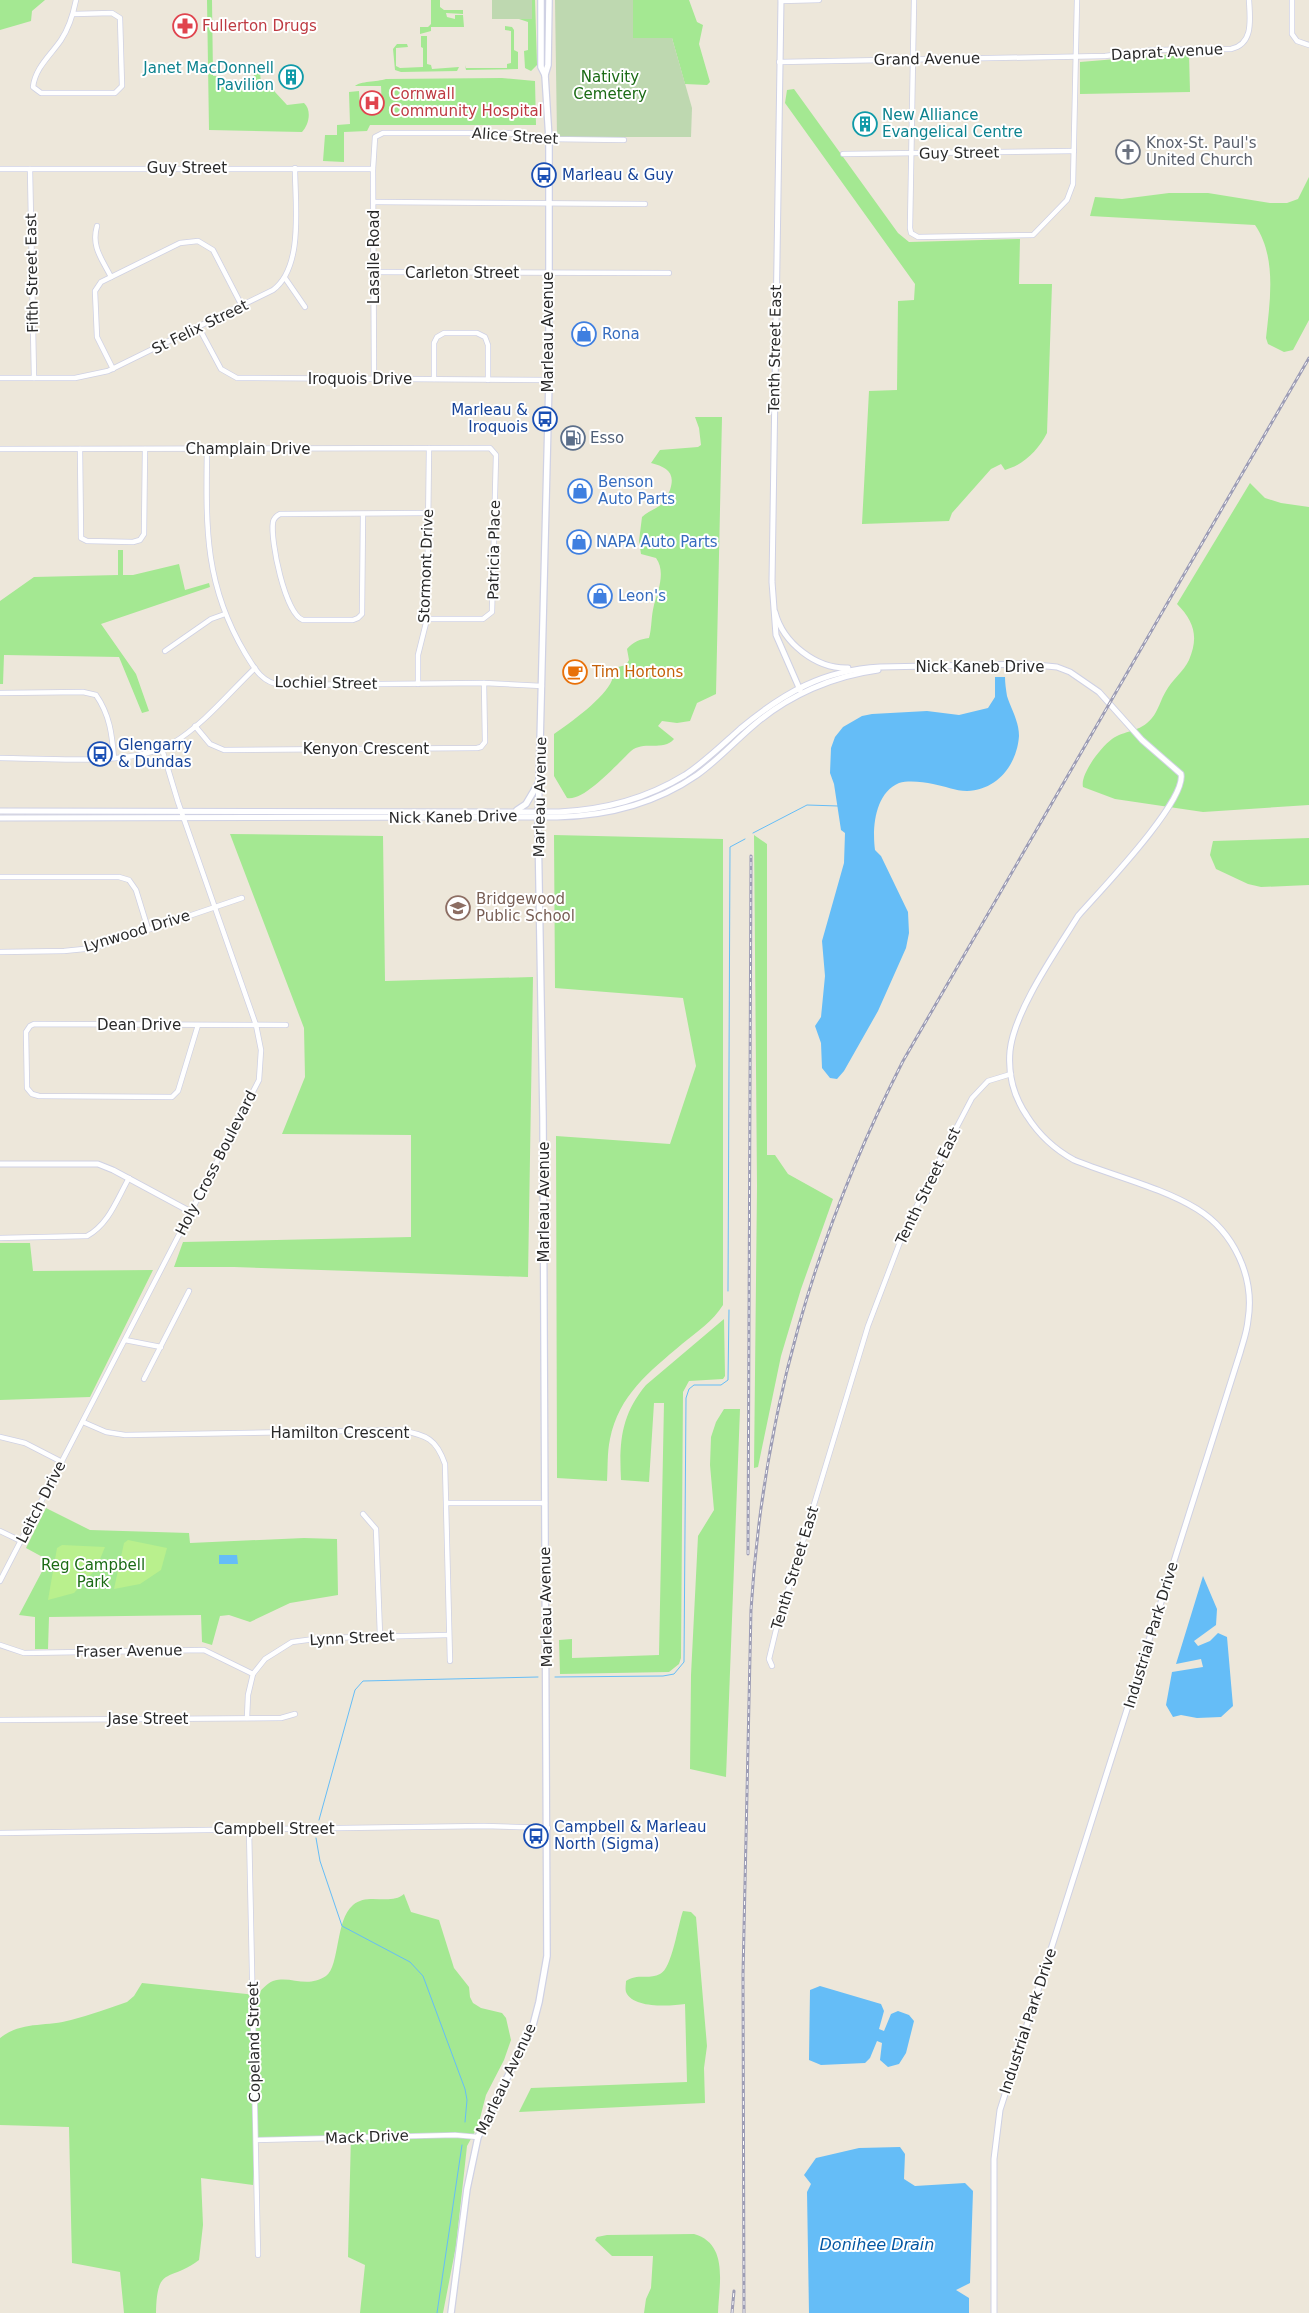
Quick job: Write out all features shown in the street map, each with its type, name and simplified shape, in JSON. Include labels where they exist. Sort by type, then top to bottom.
[{"type":"main road","name":"Marleau Avenue","points":[[541,0],[541,67],[545,75]]},
{"type":"main road","name":"Marleau Avenue","points":[[451,2313],[467,2189],[478,2137],[524,2046],[539,2002],[547,1956],[548,1828],[539,814],[549,380],[549,139],[545,75],[548,65],[549,0]]},
{"type":"main road","points":[[517,810],[526,804],[540,780]]},
{"type":"street","points":[[74,14],[112,13],[120,18],[122,86],[119,91],[115,93],[40,93],[33,88],[39,69],[62,40],[74,14],[76,0]]},
{"type":"street","points":[[781,0],[819,0]]},
{"type":"street","name":"Tenth Street East","points":[[781,0],[773,599],[776,636],[800,690]]},
{"type":"street","points":[[914,0],[910,212],[911,233],[918,237],[1033,235],[1067,200],[1072,192],[1074,153],[1077,0]]},
{"type":"street","name":"Daprat Avenue","points":[[1075,56],[1106,56],[1154,50],[1234,48],[1244,42],[1249,33],[1249,0]]},
{"type":"street","points":[[1292,0],[1292,34],[1297,41],[1309,45]]},
{"type":"street","name":"Grand Avenue","points":[[779,62],[1075,56]]},
{"type":"street","name":"Alice Street","points":[[377,136],[383,132],[507,133],[549,139],[624,140]]},
{"type":"street","name":"Lasalle Road","points":[[374,380],[373,169],[375,137],[377,136]]},
{"type":"street","name":"Guy Street","points":[[844,154],[1074,153]]},
{"type":"street","points":[[295,168],[294,252],[285,278],[305,307]]},
{"type":"street","name":"Guy Street","points":[[0,169],[373,169]]},
{"type":"street","name":"Fifth Street East","points":[[30,169],[34,378]]},
{"type":"street","points":[[374,202],[646,204]]},
{"type":"street","points":[[97,226],[94,238],[95,244],[111,277]]},
{"type":"street","points":[[113,369],[96,337],[96,289],[101,282],[180,243],[198,241],[213,250],[242,306]]},
{"type":"street","name":"Carleton Street","points":[[374,272],[669,273]]},
{"type":"street","name":"St Felix Street","points":[[0,378],[82,377],[113,369],[273,290],[285,278]]},
{"type":"street","name":"Iroquois Drive","points":[[199,328],[220,369],[237,378],[549,380]]},
{"type":"street","points":[[434,379],[434,344],[437,337],[444,333],[468,333],[482,335],[486,340],[488,380]]},
{"type":"street","name":"Champlain Drive","points":[[0,449],[487,447],[494,451]]},
{"type":"street","name":"Stormont Drive","points":[[418,684],[418,656],[427,619],[428,448]]},
{"type":"street","points":[[80,449],[81,538],[87,541],[133,542],[140,540],[144,534],[145,449]]},
{"type":"street","name":"Lochiel Street","points":[[207,449],[208,552],[214,581],[225,614],[254,668],[265,680],[274,684],[484,683],[542,686]]},
{"type":"street","name":"Patricia Place","points":[[427,619],[483,619],[492,612],[496,455],[494,451]]},
{"type":"street","points":[[362,514],[362,614],[353,620],[303,620],[298,618],[291,605],[279,571],[274,537],[273,523],[275,516],[280,514],[428,513]]},
{"type":"street","points":[[773,599],[776,615],[783,629],[791,642],[802,652],[823,664],[841,668],[861,668]]},
{"type":"street","points":[[165,651],[211,619],[225,614]]},
{"type":"street","name":"Nick Kaneb Drive","points":[[0,818],[539,814],[580,811],[615,805],[663,787],[708,758],[768,706],[830,675],[861,668],[1026,664],[1057,667],[1070,672],[1099,692],[1142,740],[1176,768],[1181,774],[1182,781],[1156,826],[1078,916],[1033,992],[1017,1025],[1010,1050],[1011,1074]]},
{"type":"street","points":[[0,758],[114,758],[143,755],[162,749],[180,739],[195,726],[254,668]]},
{"type":"street","name":"Nick Kaneb Drive","points":[[800,690],[845,677],[895,668]]},
{"type":"street","name":"Kenyon Crescent","points":[[195,726],[210,744],[224,750],[477,748],[484,745],[485,742],[484,683]]},
{"type":"street","points":[[0,693],[83,692],[96,695],[103,705],[112,729],[114,758]]},
{"type":"street","name":"Holy Cross Boulevard","points":[[83,1422],[259,1080],[261,1050],[256,1025],[214,907],[162,749]]},
{"type":"street","name":"Nick Kaneb Drive","points":[[0,811],[517,810],[539,814]]},
{"type":"street","points":[[0,877],[119,877],[129,880],[136,890],[148,929]]},
{"type":"street","name":"Lynwood Drive","points":[[0,952],[64,951],[94,948],[242,898]]},
{"type":"street","name":"Dean Drive","points":[[198,1025],[178,1091],[170,1097],[34,1095],[27,1086],[26,1032],[30,1026],[35,1024],[286,1025]]},
{"type":"street","name":"Tenth Street East","points":[[772,1666],[769,1659],[776,1630],[868,1326],[900,1242],[927,1184],[972,1098],[988,1081],[1011,1074]]},
{"type":"street","name":"Industrial Park Drive","points":[[994,2313],[994,2159],[1002,2102],[1240,1353],[1249,1319],[1250,1300],[1242,1265],[1235,1249],[1218,1226],[1204,1214],[1184,1202],[1062,1154],[1032,1124],[1016,1095],[1011,1074]]},
{"type":"street","points":[[0,1164],[98,1164],[129,1178],[191,1212]]},
{"type":"street","points":[[0,1238],[87,1236],[105,1222],[129,1178]]},
{"type":"street","points":[[144,1378],[189,1291]]},
{"type":"street","points":[[125,1340],[161,1347]]},
{"type":"street","name":"Leitch Drive","points":[[0,1581],[83,1422]]},
{"type":"street","name":"Hamilton Crescent","points":[[83,1422],[106,1432],[125,1435],[401,1430],[419,1434],[430,1439],[439,1448],[445,1464],[450,1661]]},
{"type":"street","points":[[0,1437],[25,1443],[62,1462]]},
{"type":"street","points":[[447,1503],[545,1503]]},
{"type":"street","points":[[363,1514],[376,1529],[380,1635]]},
{"type":"street","points":[[0,1530],[21,1541]]},
{"type":"street","name":"Lynn Street","points":[[253,1674],[265,1659],[292,1642],[322,1638],[380,1635],[448,1635]]},
{"type":"street","name":"Fraser Avenue","points":[[0,1645],[24,1653],[204,1650],[253,1674]]},
{"type":"street","points":[[247,1718],[248,1695],[253,1674]]},
{"type":"street","name":"Jase Street","points":[[0,1720],[281,1718],[295,1714]]},
{"type":"street","name":"Campbell Street","points":[[0,1833],[484,1826],[548,1828]]},
{"type":"street","name":"Copeland Street","points":[[249,1829],[258,2255]]},
{"type":"street","name":"Mack Drive","points":[[256,2140],[455,2135],[478,2137]]},
{"type":"green space","points":[[0,0],[45,0],[32,11],[31,21],[0,30]]},
{"type":"green space","points":[[207,0],[212,0],[213,76],[217,76],[218,81],[248,81],[249,77],[253,77],[256,72],[260,72],[261,83],[274,86],[275,92],[287,105],[304,103],[309,113],[309,118],[302,132],[209,130]]},
{"type":"green space","points":[[431,0],[440,0],[440,7],[444,10],[463,10],[463,14],[446,13],[447,17],[455,19],[455,15],[463,15],[464,27],[431,27],[431,31],[420,34],[420,27],[428,27],[431,24]]},
{"type":"green space","points":[[492,0],[532,0],[532,19],[492,19]]},
{"type":"green space","points":[[532,0],[535,0],[537,65],[531,71],[525,68],[524,51],[528,50],[528,22],[519,19],[532,19]]},
{"type":"green space","name":"Nativity Cemetery","points":[[555,0],[633,0],[633,38],[672,38],[692,108],[691,137],[557,137]]},
{"type":"green space","points":[[633,0],[689,0],[697,22],[703,25],[699,44],[710,82],[707,85],[685,84],[672,38],[633,38]]},
{"type":"green space","points":[[505,26],[512,27],[514,30],[514,50],[518,52],[518,69],[466,70],[465,65],[466,68],[507,68],[507,64],[511,63],[511,31],[505,30]]},
{"type":"green space","points":[[421,36],[427,36],[427,64],[431,65],[432,69],[459,67],[457,71],[401,72],[395,70],[393,49],[397,44],[407,44],[408,47],[396,48],[396,66],[400,68],[423,67]]},
{"type":"green space","points":[[1189,53],[1190,92],[1080,94],[1080,62]]},
{"type":"green space","points":[[502,78],[535,81],[536,125],[370,125],[367,131],[344,132],[344,162],[323,161],[325,135],[337,135],[337,125],[350,124],[349,92],[359,91],[360,108],[382,108],[381,86],[355,86],[357,84],[386,79]]},
{"type":"green space","points":[[794,89],[898,233],[909,242],[1020,239],[1019,284],[1052,284],[1047,433],[1040,445],[1025,460],[1005,470],[1001,464],[991,469],[952,513],[949,521],[862,524],[869,391],[897,390],[898,301],[914,300],[915,284],[785,103],[787,90]]},
{"type":"green space","points":[[1309,177],[1309,320],[1293,350],[1284,352],[1268,344],[1266,338],[1270,294],[1269,265],[1267,251],[1255,225],[1090,216],[1095,197],[1122,199],[1169,193],[1208,193],[1270,203],[1287,203],[1298,199]]},
{"type":"green space","points":[[695,417],[722,417],[716,694],[697,703],[690,721],[677,723],[662,721],[658,726],[674,739],[670,743],[636,748],[591,788],[574,798],[567,798],[554,776],[554,734],[586,710],[602,694],[612,680],[614,668],[626,665],[629,660],[627,649],[637,641],[649,638],[661,575],[656,558],[641,554],[639,541],[642,517],[660,506],[666,499],[672,484],[671,475],[668,471],[661,466],[651,463],[660,450],[698,447],[701,445],[699,428]]},
{"type":"green space","points":[[1250,483],[1265,498],[1281,503],[1309,507],[1309,805],[1203,812],[1115,799],[1083,787],[1088,768],[1102,748],[1117,736],[1137,729],[1147,723],[1156,712],[1164,694],[1187,664],[1194,644],[1193,630],[1183,610],[1177,604]]},
{"type":"green space","points":[[118,550],[123,550],[123,575],[133,575],[179,564],[185,590],[209,583],[210,587],[101,624],[136,674],[149,711],[142,713],[119,657],[4,655],[3,684],[0,684],[0,601],[34,577],[118,575]]},
{"type":"green space","points":[[230,834],[383,836],[385,981],[533,977],[528,1277],[234,1267],[174,1267],[183,1242],[411,1237],[411,1135],[282,1134],[305,1077],[304,1028]]},
{"type":"green space","points":[[554,835],[723,839],[723,1305],[704,1326],[647,1375],[628,1397],[614,1423],[610,1439],[607,1481],[557,1478],[556,1136],[670,1144],[696,1066],[683,998],[555,988]]},
{"type":"green space","points":[[754,835],[767,844],[767,1155],[775,1155],[788,1174],[833,1199],[801,1289],[781,1356],[758,1467],[754,1468],[757,1186]]},
{"type":"green space","points":[[1309,838],[1309,885],[1261,887],[1248,884],[1216,869],[1210,855],[1213,841]]},
{"type":"green space","points":[[0,1243],[30,1243],[33,1271],[153,1270],[90,1397],[0,1400]]},
{"type":"green space","points":[[724,1319],[725,1376],[723,1379],[689,1381],[683,1392],[681,1658],[679,1664],[669,1672],[560,1674],[559,1640],[572,1639],[572,1658],[659,1655],[664,1403],[654,1403],[649,1482],[621,1480],[621,1441],[623,1430],[631,1407],[646,1385]]},
{"type":"green space","points":[[724,1409],[740,1409],[726,1777],[690,1769],[691,1675],[698,1536],[714,1510],[710,1465],[711,1437],[716,1422]]},
{"type":"green space","name":"Reg Campbell Park","points":[[46,1508],[90,1530],[189,1533],[190,1543],[304,1538],[337,1539],[338,1595],[290,1603],[250,1622],[229,1615],[220,1616],[212,1645],[202,1642],[201,1615],[49,1617],[48,1649],[35,1649],[35,1617],[19,1615],[48,1560],[26,1548]]},
{"type":"green space","points":[[128,1540],[167,1548],[161,1570],[140,1584],[114,1589],[124,1543]]},
{"type":"green space","points":[[62,1545],[105,1547],[96,1569],[74,1593],[48,1600],[57,1548]]},
{"type":"green space","points":[[404,1894],[411,1912],[439,1920],[454,1968],[469,1987],[473,2003],[481,2008],[502,2013],[506,2018],[511,2040],[504,2060],[486,2095],[478,2126],[467,2146],[456,2246],[443,2313],[360,2313],[365,2265],[348,2257],[351,2135],[257,2138],[253,2185],[201,2178],[203,2225],[199,2260],[162,2281],[159,2287],[156,2313],[124,2313],[120,2272],[72,2263],[69,2127],[0,2125],[0,2038],[16,2029],[71,2020],[127,2002],[134,1996],[142,1983],[256,1995],[273,1981],[305,1982],[319,1980],[326,1976],[334,1963],[343,1921],[353,1905],[365,1899],[392,1899]]},
{"type":"green space","points":[[683,1911],[691,1912],[696,1917],[707,2046],[704,2068],[705,2103],[519,2112],[531,2088],[687,2082],[685,2004],[662,2006],[644,2004],[630,1997],[626,1992],[626,1981],[639,1977],[656,1976],[664,1970],[671,1955]]},
{"type":"green space","points":[[694,2234],[705,2239],[713,2246],[717,2256],[720,2266],[718,2313],[644,2313],[646,2299],[651,2288],[653,2256],[612,2256],[595,2240],[597,2237],[607,2235]]},
{"type":"water","points":[[995,677],[1005,677],[1007,696],[1019,731],[1014,757],[1004,774],[988,786],[978,790],[967,791],[920,782],[899,783],[891,788],[880,803],[875,822],[875,850],[881,856],[908,912],[909,933],[906,948],[878,1011],[844,1071],[837,1079],[830,1078],[822,1068],[821,1043],[815,1026],[821,1017],[825,976],[822,941],[844,863],[845,833],[841,830],[834,784],[830,773],[831,748],[835,737],[843,727],[862,716],[872,714],[927,711],[959,715],[988,708],[995,697]]},
{"type":"water","points":[[219,1555],[237,1555],[238,1564],[219,1564]]},
{"type":"water","points":[[1203,1576],[1217,1609],[1216,1625],[1194,1641],[1198,1646],[1210,1641],[1218,1633],[1227,1637],[1233,1706],[1221,1717],[1197,1718],[1181,1715],[1173,1717],[1166,1705],[1172,1672],[1203,1667],[1201,1659],[1176,1664]]},
{"type":"water","points":[[820,1986],[881,2004],[884,2011],[879,2029],[884,2031],[891,2014],[898,2011],[909,2015],[914,2021],[906,2053],[899,2064],[888,2067],[880,2060],[882,2043],[877,2041],[870,2058],[865,2063],[821,2065],[809,2060],[810,1990]]},
{"type":"water","name":"Donihee Drain","points":[[900,2147],[905,2154],[904,2179],[915,2186],[965,2183],[973,2191],[970,2283],[956,2290],[969,2298],[969,2313],[809,2313],[807,2192],[811,2184],[804,2175],[816,2158],[859,2148]]},
{"type":"waterway","points":[[753,833],[807,805],[838,806]]},
{"type":"waterway","points":[[728,1291],[730,847],[745,839]]},
{"type":"waterway","points":[[555,1677],[663,1676],[674,1674],[684,1662],[686,1398],[689,1389],[694,1385],[721,1385],[728,1380],[729,1310]]},
{"type":"waterway","points":[[319,1820],[355,1690],[363,1681],[538,1677]]},
{"type":"waterway","points":[[316,1838],[320,1861],[342,1926],[410,1962],[423,1976],[465,2089],[467,2100],[465,2122]]},
{"type":"waterway","points":[[437,2313],[462,2145]]},
{"type":"railway","points":[[744,2313],[743,1975],[751,1610],[757,1538],[767,1467],[781,1397],[798,1328],[819,1260],[843,1193],[871,1127],[903,1061],[1309,358]]},
{"type":"railway","points":[[748,1554],[751,856]]},
{"type":"railway","points":[[732,2313],[734,2291]]},
{"type":"place","name":"Fullerton Drugs","points":[[185,26]]},
{"type":"place","name":"Janet MacDonnell Pavilion","points":[[291,77]]},
{"type":"place","name":"Cornwall Community Hospital","points":[[372,103]]},
{"type":"place","name":"New Alliance Evangelical Centre","points":[[865,124]]},
{"type":"place","name":"Knox-St. Paul's United Church","points":[[1128,152]]},
{"type":"place","name":"Marleau & Guy","points":[[544,175]]},
{"type":"place","name":"Rona","points":[[584,334]]},
{"type":"place","name":"Marleau & Iroquois","points":[[545,419]]},
{"type":"place","name":"Esso","points":[[573,438]]},
{"type":"place","name":"Benson Auto Parts","points":[[580,491]]},
{"type":"place","name":"NAPA Auto Parts","points":[[579,542]]},
{"type":"place","name":"Leon's","points":[[600,596]]},
{"type":"place","name":"Tim Hortons","points":[[575,672]]},
{"type":"place","name":"Glengarry & Dundas","points":[[100,754]]},
{"type":"place","name":"Bridgewood Public School","points":[[458,908]]},
{"type":"place","name":"Campbell & Marleau North (Sigma)","points":[[536,1836]]}]
